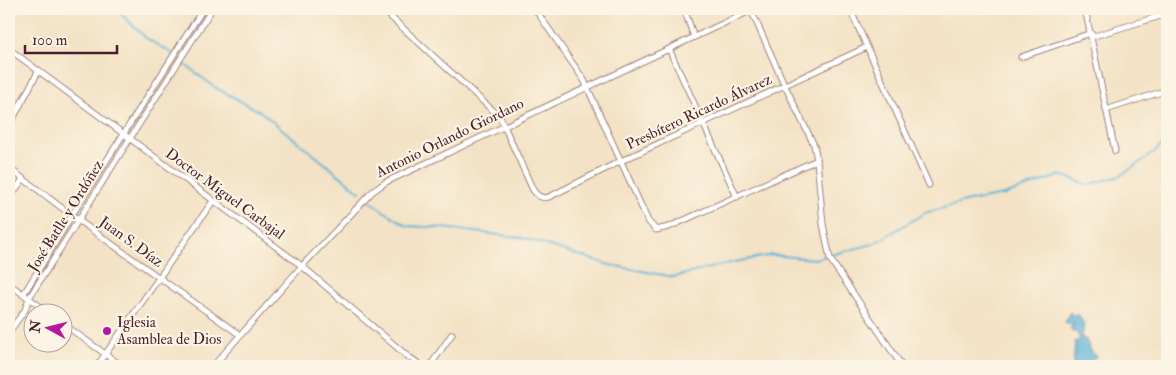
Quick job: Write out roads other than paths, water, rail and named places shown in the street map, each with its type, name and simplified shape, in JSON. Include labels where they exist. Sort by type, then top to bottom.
[{"type":"street","name":"José Batlle y Ordóñez","points":[[23,294],[203,9]]},
{"type":"street","name":"José Batlle y Ordóñez","points":[[9,332],[25,310],[29,298],[212,9]]},
{"type":"street","points":[[382,9],[495,112],[504,125]]},
{"type":"street","points":[[535,9],[588,86],[648,221],[656,230],[669,228],[817,160]]},
{"type":"street","points":[[684,9],[694,37]]},
{"type":"street","points":[[850,9],[929,185]]},
{"type":"street","points":[[1085,9],[1115,150]]},
{"type":"street","points":[[753,10],[785,86],[814,145],[823,224],[830,259],[902,366]]},
{"type":"street","name":"Antonio Orlando Giordano","points":[[213,366],[302,266],[379,186],[400,174],[504,125],[753,10]]},
{"type":"street","points":[[1020,57],[1167,14]]},
{"type":"street","name":"Presbítero Ricardo Álvarez","points":[[504,125],[533,190],[541,198],[548,198],[622,161],[867,47]]},
{"type":"street","name":"Doctor Miguel Carbajal","points":[[9,49],[302,266],[406,355],[422,366]]},
{"type":"street","points":[[669,49],[737,197]]},
{"type":"street","points":[[9,126],[39,70]]},
{"type":"street","points":[[1106,110],[1167,90]]},
{"type":"street","name":"Juan S. Díaz","points":[[9,168],[78,220],[240,335]]},
{"type":"street","points":[[9,199],[24,179]]},
{"type":"street","points":[[97,366],[213,201]]},
{"type":"street","points":[[9,284],[34,302]]},
{"type":"street","points":[[72,330],[122,366]]},
{"type":"street","points":[[430,366],[452,334]]},
{"type":"water","points":[[1070,312],[1073,315],[1079,315],[1084,324],[1082,339],[1086,339],[1091,351],[1097,356],[1084,366],[1075,366],[1073,364],[1075,341],[1080,340],[1076,331],[1074,333],[1071,330],[1071,326],[1075,324],[1073,322],[1070,325],[1065,322]]},
{"type":"waterway","points":[[116,9],[146,38],[173,54]]},
{"type":"waterway","points":[[184,64],[216,88],[261,112],[360,192]]},
{"type":"waterway","points":[[369,200],[407,226],[443,228],[524,238],[610,265],[674,277],[772,255],[814,259],[873,244],[925,213],[969,201],[1004,195],[1061,175],[1088,185],[1120,176],[1167,141]]},
{"type":"place","name":"Iglesia Asamblea de Dios","points":[[107,331]]}]
